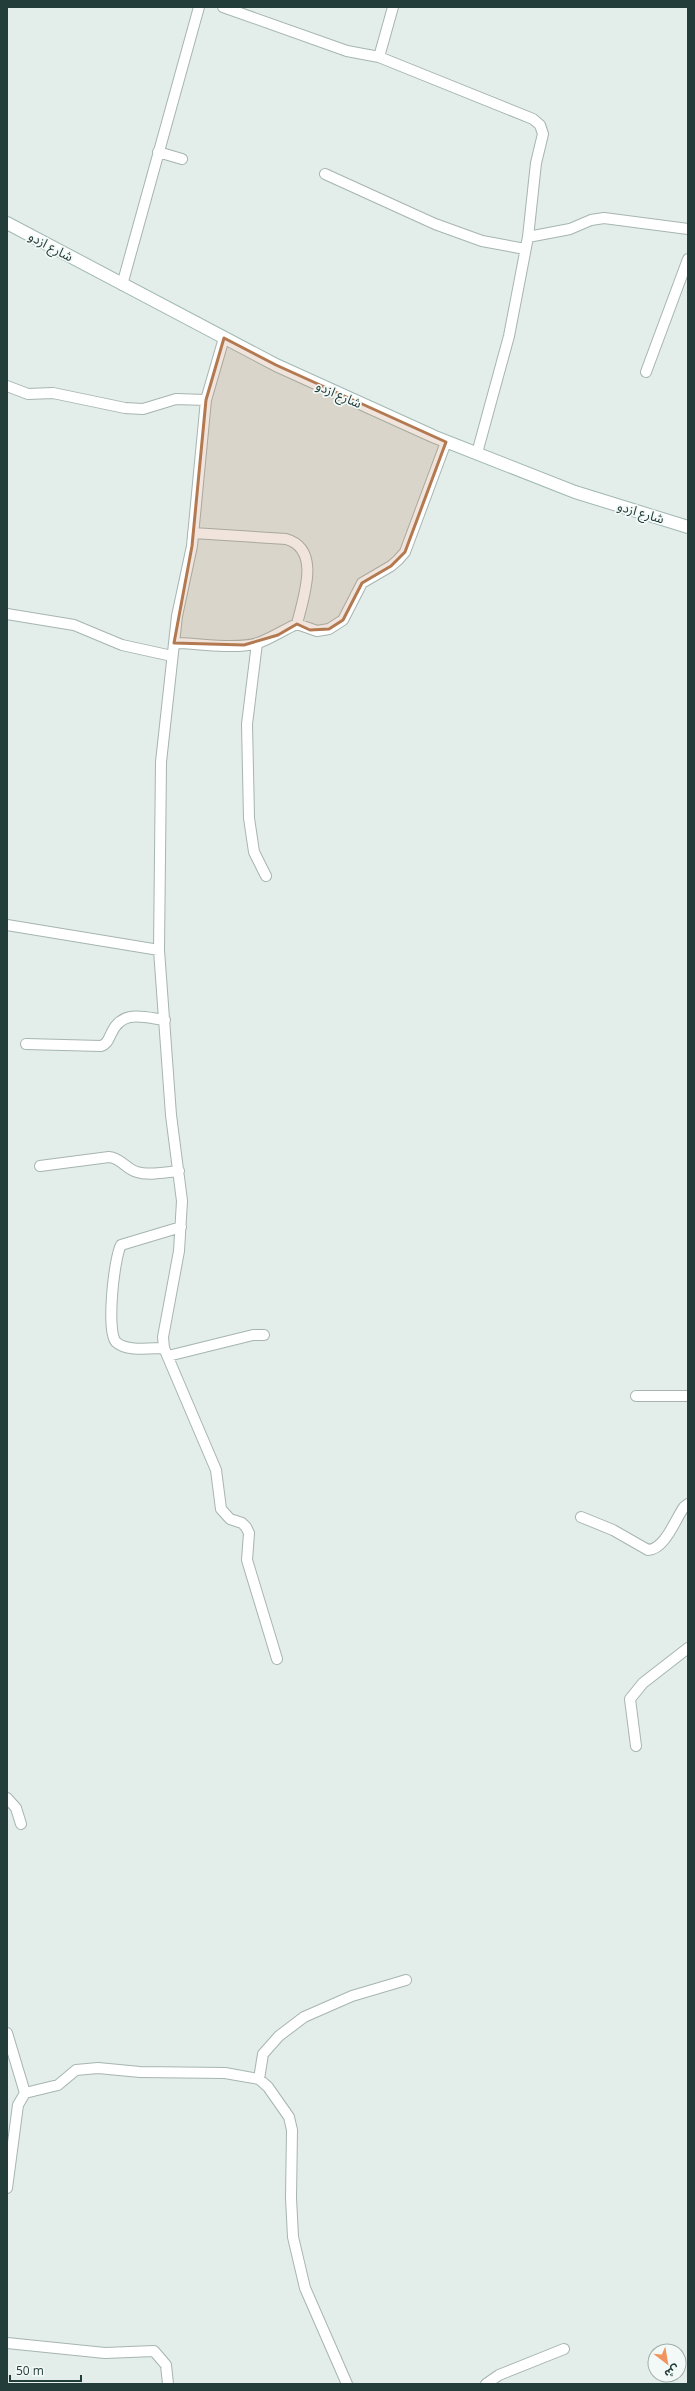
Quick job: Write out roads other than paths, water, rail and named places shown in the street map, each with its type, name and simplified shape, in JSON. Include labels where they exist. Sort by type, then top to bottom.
[{"type":"street","points":[[122,284],[199,7]]},
{"type":"street","points":[[223,7],[347,51],[379,57],[533,119],[540,125],[544,134],[536,163],[526,249],[509,336],[477,454]]},
{"type":"street","points":[[379,57],[393,7]]},
{"type":"street","points":[[158,152],[182,159]]},
{"type":"street","points":[[325,174],[435,224],[482,241],[526,249]]},
{"type":"street","points":[[528,237],[570,229],[591,220],[604,218],[688,229]]},
{"type":"street","name":"شارع ازدو","points":[[7,223],[276,365],[446,442],[575,492],[688,526]]},
{"type":"street","points":[[646,372],[688,259]]},
{"type":"street","points":[[224,338],[206,400],[193,533],[174,642],[160,762],[159,950],[171,1114],[182,1201],[179,1251],[166,1314],[166,1352],[216,1470],[221,1509],[230,1519],[246,1527],[249,1533],[247,1560],[277,1659]]},
{"type":"street","points":[[7,386],[28,394],[53,393],[125,408],[143,410],[176,399],[206,400]]},
{"type":"street","points":[[297,624],[317,631],[329,629],[343,620],[362,583],[391,566],[405,552],[446,442]]},
{"type":"street","points":[[174,642],[244,645],[257,643],[278,635],[297,624],[306,584],[308,564],[296,541],[286,538],[193,533]]},
{"type":"street","points":[[7,614],[74,625],[122,645],[172,656]]},
{"type":"street","points":[[257,643],[247,724],[249,818],[254,852],[266,876]]},
{"type":"street","points":[[7,925],[159,950]]},
{"type":"street","points":[[26,1044],[101,1046],[108,1041],[116,1023],[126,1017],[165,1020]]},
{"type":"street","points":[[40,1166],[109,1157],[116,1158],[135,1172],[143,1174],[179,1172]]},
{"type":"street","points":[[181,1227],[121,1245],[117,1252],[111,1329],[116,1341],[123,1346],[166,1352],[253,1335],[264,1335]]},
{"type":"street","points":[[636,1396],[688,1396]]},
{"type":"street","points":[[581,1517],[613,1530],[648,1550],[654,1550],[661,1544],[684,1506],[688,1504]]},
{"type":"street","points":[[636,1746],[630,1699],[643,1683],[688,1648]]},
{"type":"street","points":[[7,1798],[16,1808],[21,1824]]},
{"type":"street","points":[[259,2079],[263,2054],[279,2036],[304,2017],[352,1996],[406,1980]]},
{"type":"street","points":[[7,2033],[25,2093]]},
{"type":"street","points":[[7,2188],[18,2105],[25,2093],[58,2085],[76,2070],[98,2068],[140,2072],[225,2073],[259,2079],[268,2087],[289,2117],[292,2130],[291,2198],[294,2237],[306,2288],[347,2384]]},
{"type":"street","points":[[7,2343],[105,2353],[154,2350],[166,2365],[168,2384]]},
{"type":"street","points":[[486,2384],[499,2375],[564,2349]]}]
